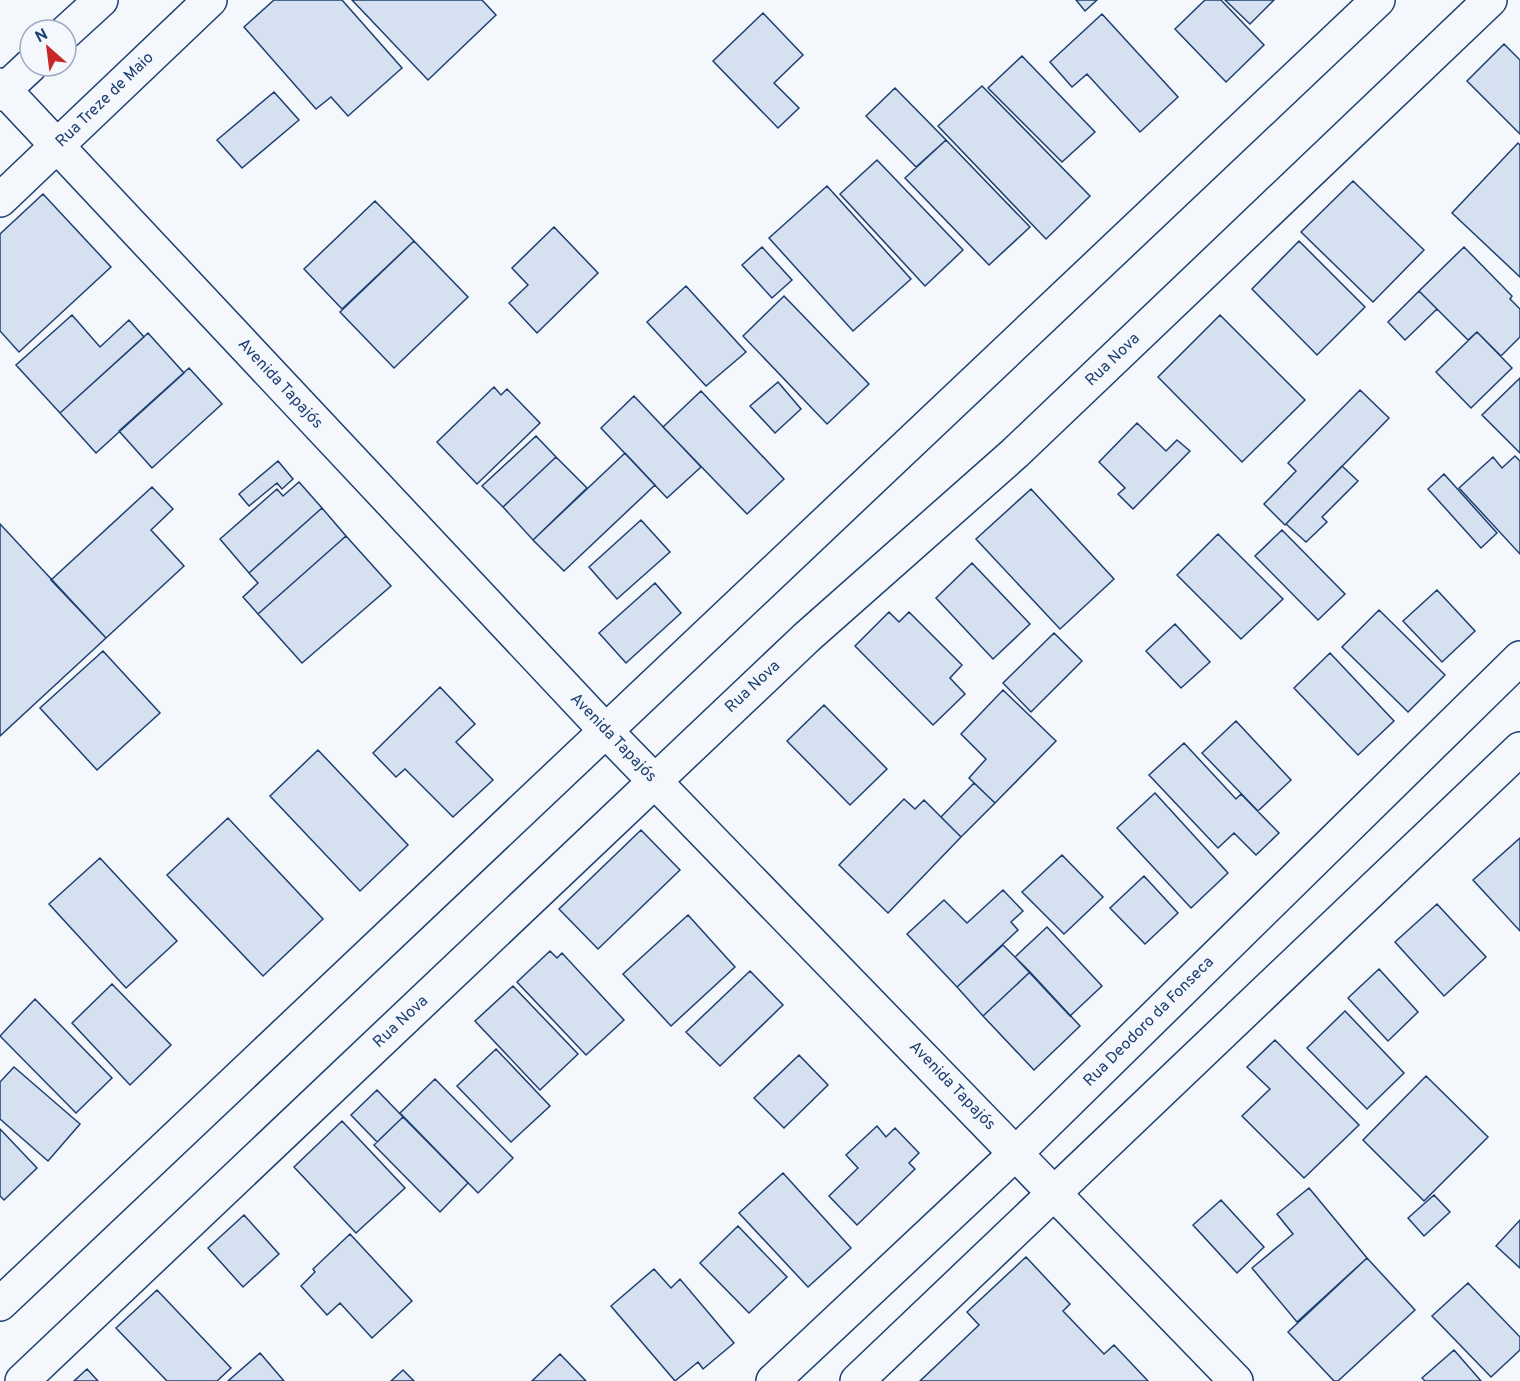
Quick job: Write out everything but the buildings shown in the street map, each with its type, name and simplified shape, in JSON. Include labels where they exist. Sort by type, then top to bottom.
[{"type":"street","points":[[78,22],[101,0]]},
{"type":"street","name":"Rua Treze de Maio","points":[[0,200],[210,0]]},
{"type":"street","points":[[0,1304],[1378,0]]},
{"type":"street","name":"Rua Nova","points":[[22,1381],[807,637],[1015,453],[1490,0]]},
{"type":"street","points":[[2,90],[18,76]]},
{"type":"street","name":"Avenida Tapajós","points":[[2,90],[606,731],[1236,1381]]},
{"type":"street","name":"Rua Deodoro da Fonseca","points":[[774,1381],[1016,1153],[1520,658]]},
{"type":"street","points":[[857,1381],[1520,749]]}]
